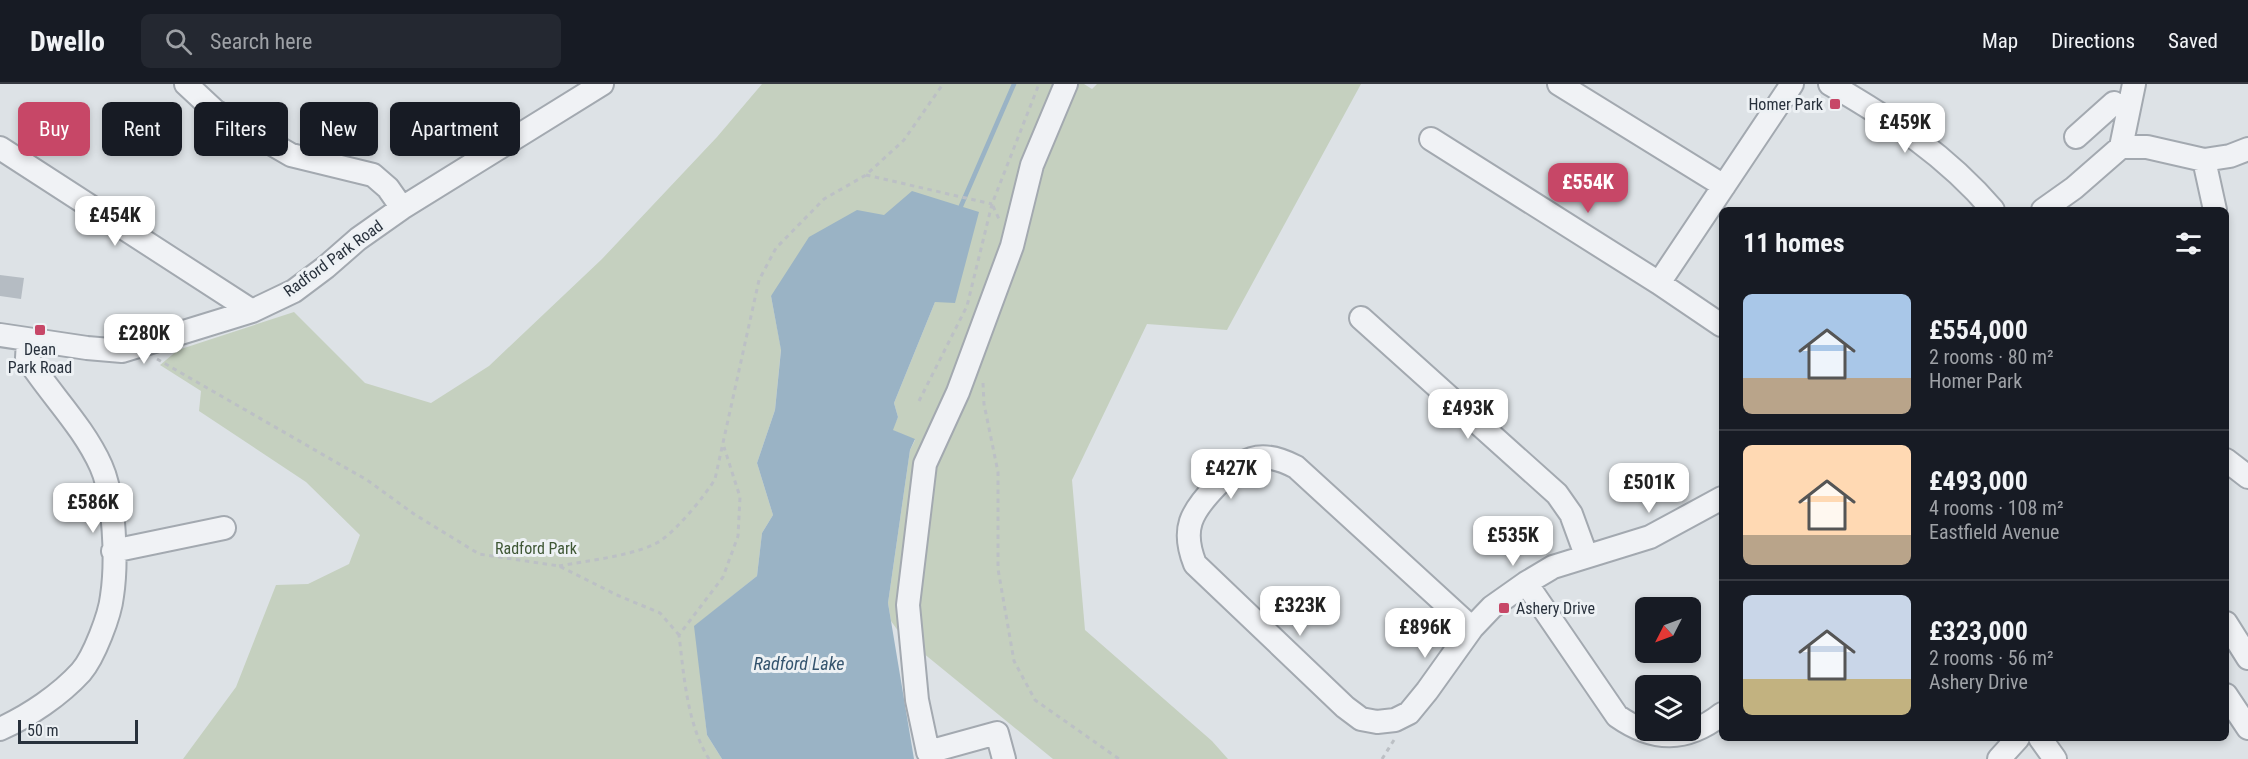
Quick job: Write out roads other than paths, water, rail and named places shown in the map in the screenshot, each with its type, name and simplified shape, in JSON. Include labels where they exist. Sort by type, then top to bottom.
[{"type":"street","points":[[186,84],[215,111],[291,155],[373,175],[388,188],[402,208]]},
{"type":"street","name":"Radford Park Road","points":[[0,335],[122,351],[252,311],[294,291],[358,239],[402,208],[602,84]]},
{"type":"street","points":[[1004,759],[997,733],[928,752],[917,700],[908,605],[924,464],[958,392],[1012,246],[1032,165],[1066,84]]},
{"type":"street","points":[[1559,84],[1724,186]]},
{"type":"street","points":[[1659,283],[1792,84]]},
{"type":"street","points":[[1830,84],[1882,114],[1925,143],[1973,187],[1990,207]]},
{"type":"street","points":[[2047,207],[2074,188],[2121,147],[2134,84]]},
{"type":"street","points":[[2076,137],[2114,103]]},
{"type":"street","points":[[2097,118],[2121,147]]},
{"type":"street","points":[[1431,139],[1659,283],[1719,324]]},
{"type":"street","points":[[2121,147],[2147,147],[2204,160],[2230,156],[2248,149]]},
{"type":"street","points":[[0,148],[252,311]]},
{"type":"street","points":[[2204,160],[2213,207]]},
{"type":"street","points":[[1361,318],[1557,494],[1572,514],[1587,555]]},
{"type":"street","points":[[0,729],[47,702],[83,670],[97,643],[112,597],[111,498],[102,468],[84,435],[27,358],[28,340]]},
{"type":"street","points":[[1472,628],[1296,467],[1279,458],[1257,458],[1237,464],[1198,504],[1189,525],[1188,546],[1195,564],[1344,707],[1361,719],[1377,722],[1395,720],[1409,713],[1472,628],[1492,607],[1526,583],[1553,567],[1650,537],[1719,500]]},
{"type":"street","points":[[2229,462],[2248,477]]},
{"type":"street","points":[[113,551],[224,528]]},
{"type":"street","points":[[1526,583],[1617,716],[1635,729],[1659,735],[1684,734],[1710,724],[1719,716]]},
{"type":"street","points":[[2229,628],[2248,658]]},
{"type":"street","points":[[2229,700],[2248,728]]},
{"type":"street","points":[[1999,759],[2015,741]]},
{"type":"street","points":[[2042,741],[2055,759]]},
{"type":"water","name":"Radford Lake","points":[[912,191],[979,212],[955,303],[935,302],[894,403],[898,417],[893,430],[915,439],[910,450],[888,603],[914,759],[722,759],[707,735],[694,626],[757,576],[762,533],[773,515],[757,463],[775,410],[781,350],[771,296],[809,237],[857,210],[884,215]]},
{"type":"waterway","points":[[961,206],[1014,84]]},
{"type":"place","name":"Homer Park","points":[[1835,104]]},
{"type":"place","name":"Dean Park Road","points":[[40,330]]},
{"type":"place","name":"Ashery Drive","points":[[1504,608]]},
{"type":"park label","name":"Radford Park","points":[[536,548]]}]
